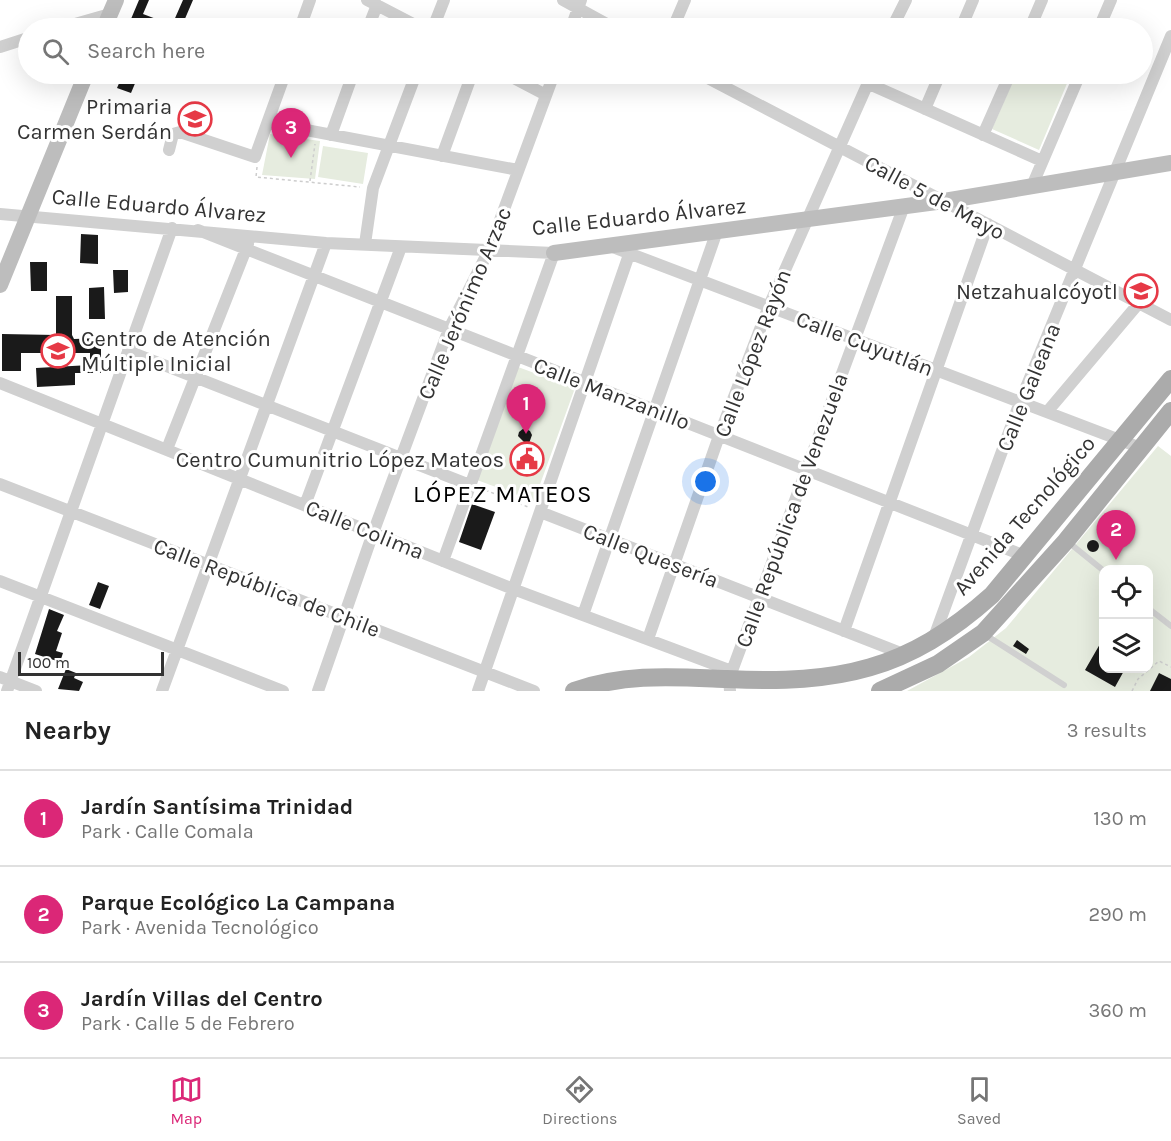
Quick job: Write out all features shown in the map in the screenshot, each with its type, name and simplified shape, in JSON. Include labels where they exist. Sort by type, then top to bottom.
[{"type":"main road","name":"Avenida Tecnológico","points":[[574,691],[620,678],[686,677],[795,681],[840,676],[874,668],[933,641],[963,620],[992,595],[1171,379]]},
{"type":"main road","name":"Avenida Tecnológico","points":[[880,691],[938,664],[983,633],[1066,541],[1171,411]]},
{"type":"street","points":[[304,18],[310,0]]},
{"type":"street","points":[[437,18],[444,0]]},
{"type":"street","points":[[563,0],[579,5],[599,18]]},
{"type":"street","points":[[677,18],[685,0]]},
{"type":"street","points":[[897,18],[906,0]]},
{"type":"street","points":[[965,18],[973,0]]},
{"type":"street","points":[[1034,18],[1042,0]]},
{"type":"street","points":[[1103,18],[1111,0]]},
{"type":"street","points":[[370,18],[372,2],[402,18]]},
{"type":"street","name":"Calle Galeana","points":[[1153,79],[1171,36]]},
{"type":"street","points":[[0,47],[18,41]]},
{"type":"street","points":[[0,285],[82,84]]},
{"type":"street","points":[[169,150],[173,134],[180,132],[250,157],[257,154],[282,84]]},
{"type":"street","points":[[331,135],[349,84]]},
{"type":"street","points":[[365,244],[373,188],[412,84]]},
{"type":"street","points":[[442,156],[468,84]]},
{"type":"street","points":[[525,84],[546,95]]},
{"type":"street","name":"Calle Jerónimo Arzac","points":[[318,691],[373,533],[449,329],[489,250],[550,84]]},
{"type":"street","name":"Calle 5 de Mayo","points":[[719,84],[1171,320]]},
{"type":"street","name":"Calle López Rayón","points":[[648,639],[719,435],[769,306],[805,219],[866,84]]},
{"type":"street","points":[[880,84],[924,109],[1042,161]]},
{"type":"street","points":[[924,109],[935,84]]},
{"type":"street","points":[[983,135],[1006,84]]},
{"type":"street","points":[[1032,186],[1076,84]]},
{"type":"street","name":"Calle Galeana","points":[[933,641],[1020,402],[1151,84]]},
{"type":"street","points":[[269,123],[518,170]]},
{"type":"street","name":"Calle Eduardo Álvarez","points":[[0,213],[326,243],[554,253],[609,246],[631,248],[717,231],[944,201],[1171,164]]},
{"type":"street","name":"Calle República de Venezuela","points":[[730,680],[904,206]]},
{"type":"street","points":[[844,631],[988,224]]},
{"type":"street","points":[[36,691],[6,683],[41,597],[172,228]]},
{"type":"street","name":"Calle Manzanillo","points":[[198,230],[1025,556]]},
{"type":"street","points":[[582,615],[717,231]]},
{"type":"street","points":[[167,449],[252,235]]},
{"type":"street","points":[[162,691],[326,243]]},
{"type":"street","points":[[305,505],[401,247]]},
{"type":"street","points":[[478,691],[631,248]]},
{"type":"street","name":"Calle Cuyutlán","points":[[631,248],[700,280],[1141,448]]},
{"type":"street","points":[[443,561],[554,253]]},
{"type":"street","points":[[1047,412],[1139,303]]},
{"type":"street","points":[[128,351],[470,485]]},
{"type":"street","name":"Calle Colima","points":[[0,383],[513,589],[691,656],[730,680]]},
{"type":"street","name":"Calle República de Chile","points":[[0,484],[534,691]]},
{"type":"street","name":"Calle Quesería","points":[[540,512],[906,655]]},
{"type":"street","points":[[0,581],[283,691]]},
{"type":"street","points":[[686,677],[691,656]]},
{"type":"lane","points":[[1066,541],[1099,567]]},
{"type":"lane","points":[[1153,611],[1171,626]]},
{"type":"lane","points":[[983,633],[1064,685]]},
{"type":"path","points":[[310,182],[317,132]]},
{"type":"path","points":[[257,154],[256,177],[373,188]]},
{"type":"path","points":[[470,485],[540,512]]},
{"type":"path","points":[[1132,691],[1138,679],[1159,661],[1171,667]]},
{"type":"shaded area","points":[[1012,84],[1067,84],[1039,150],[992,129]]},
{"type":"shaded area","points":[[270,134],[320,141],[315,179],[262,175]]},
{"type":"shaded area","points":[[323,146],[368,153],[363,184],[318,177]]},
{"type":"shaded area","points":[[518,367],[575,388],[534,501],[477,480]]},
{"type":"shaded area","points":[[1158,446],[1171,456],[1171,691],[907,691],[969,657],[1006,628]]},
{"type":"building","points":[[139,0],[149,0],[143,14],[154,18],[131,18]]},
{"type":"building","points":[[183,0],[193,0],[185,18],[175,18]]},
{"type":"building","points":[[119,84],[135,84],[131,93],[117,88]]},
{"type":"building","points":[[81,234],[98,235],[98,264],[80,263]]},
{"type":"building","points":[[30,262],[47,262],[47,291],[31,291]]},
{"type":"building","points":[[113,270],[128,270],[128,292],[114,293]]},
{"type":"building","points":[[104,287],[105,319],[89,319],[89,288]]},
{"type":"building","points":[[56,296],[72,296],[72,335],[74,339],[101,338],[101,373],[75,373],[75,385],[37,387],[36,368],[90,365],[90,353],[21,353],[21,371],[2,371],[2,334],[56,335]]},
{"type":"building","points":[[524,428],[532,435],[528,446],[518,436]]},
{"type":"building","name":"Centro Cumunitrio López Mateos","points":[[525,447],[536,451],[529,472],[518,468]]},
{"type":"building","points":[[472,504],[495,512],[481,550],[459,542]]},
{"type":"building","points":[[1095,540],[1099,546],[1095,552],[1091,552],[1087,544]]},
{"type":"building","points":[[98,582],[109,586],[100,609],[89,605]]},
{"type":"building","points":[[49,609],[64,615],[57,631],[62,633],[56,651],[63,653],[60,662],[35,654]]},
{"type":"building","points":[[1017,640],[1029,649],[1026,654],[1013,646]]},
{"type":"building","points":[[1099,646],[1099,673],[1123,673],[1115,687],[1085,670]]},
{"type":"building","points":[[66,669],[76,673],[74,678],[83,682],[79,691],[58,689]]},
{"type":"building","points":[[1159,673],[1171,679],[1171,691],[1150,691]]},
{"type":"place","name":"Primaria Carmen Serdán","points":[[195,119]]},
{"type":"place","name":"Jardín Villas del Centro","points":[[291,158]]},
{"type":"place","name":"Netzahualcóyotl","points":[[1141,291]]},
{"type":"place","name":"Centro de Atención Múltiple Inicial","points":[[58,351]]},
{"type":"place","name":"Jardín Santísima Trinidad","points":[[526,434]]},
{"type":"place","name":"Centro Cumunitrio López Mateos","points":[[527,459]]},
{"type":"place","name":"Parque Ecológico La Campana","points":[[1116,560]]},
{"type":"district","name":"LÓPEZ MATEOS","points":[[503,494]]}]
